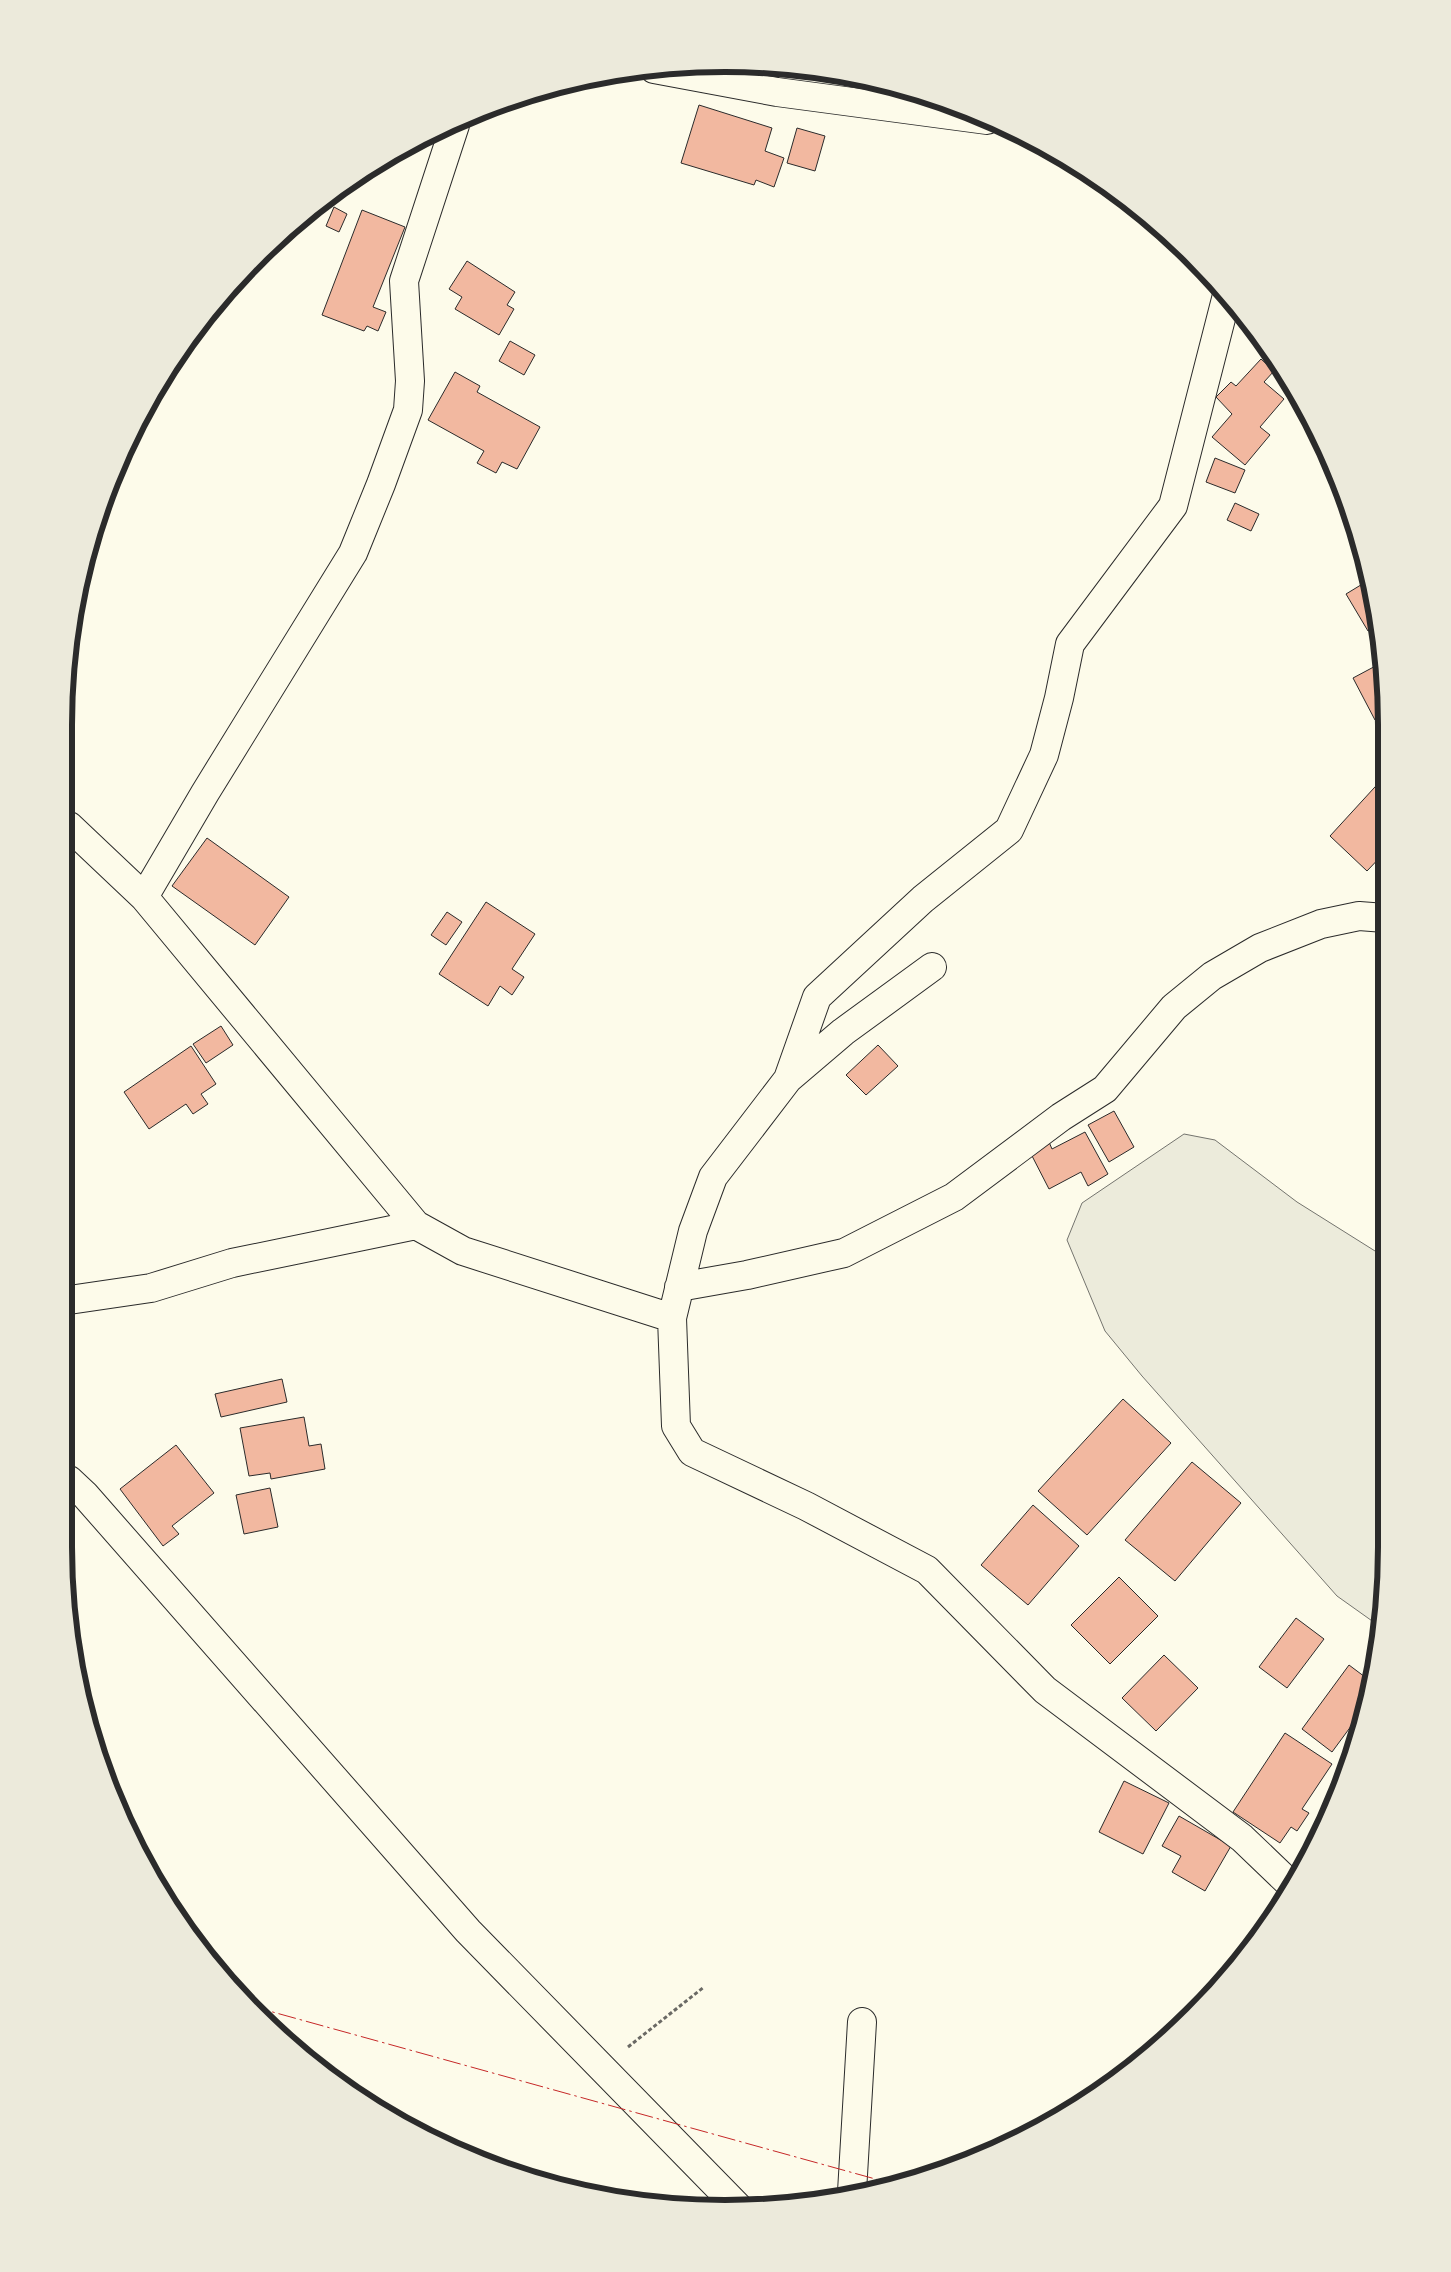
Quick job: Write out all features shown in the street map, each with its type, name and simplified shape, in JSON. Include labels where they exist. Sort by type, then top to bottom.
[{"type":"street","points":[[681,74],[777,92],[960,116]]},
{"type":"street","points":[[144,897],[205,793],[353,553],[381,484],[408,410],[410,381],[404,281],[454,132]]},
{"type":"street","points":[[788,1079],[817,997],[922,899],[1009,830],[1044,755],[1059,698],[1070,644],[1173,506],[1224,305]]},
{"type":"street","points":[[72,829],[144,897],[416,1225],[463,1251],[672,1318]]},
{"type":"street","points":[[679,1287],[747,1275],[844,1253],[954,1197],[1061,1117],[1105,1089],[1174,1007],[1212,976],[1260,948],[1321,924],[1359,916],[1378,917]]},
{"type":"street","points":[[932,967],[843,1032],[788,1079],[713,1178],[692,1230],[672,1318],[676,1426],[692,1452],[806,1506],[927,1570],[1044,1690],[1242,1838],[1287,1880]]},
{"type":"street","points":[[72,1300],[151,1288],[232,1263],[416,1225]]},
{"type":"street","points":[[72,1482],[468,1931],[731,2200]]},
{"type":"street","points":[[852,2187],[862,2022]]},
{"type":"path","points":[[602,2068],[704,1988]]},
{"type":"shaded area","points":[[1184,1134],[1215,1140],[1297,1202],[1378,1253],[1378,1546],[1374,1622],[1337,1596],[1142,1376],[1105,1331],[1067,1240],[1082,1203]]},
{"type":"building","points":[[699,105],[772,128],[765,151],[784,158],[774,187],[756,180],[754,185],[681,163]]},
{"type":"building","points":[[797,128],[825,136],[815,171],[787,163]]},
{"type":"building","points":[[334,207],[347,214],[339,232],[326,226]]},
{"type":"building","points":[[362,210],[405,227],[373,307],[386,312],[378,331],[367,326],[364,331],[322,315]]},
{"type":"building","points":[[467,261],[515,292],[507,305],[514,309],[499,335],[455,309],[462,297],[449,289]]},
{"type":"building","points":[[510,341],[535,355],[524,375],[499,361]]},
{"type":"building","points":[[1261,359],[1273,372],[1264,382],[1284,399],[1260,427],[1270,435],[1245,465],[1212,437],[1232,414],[1216,397],[1231,382],[1236,386]]},
{"type":"building","points":[[455,372],[480,386],[477,392],[540,427],[517,469],[502,462],[496,473],[477,463],[484,451],[428,420]]},
{"type":"building","points":[[1215,458],[1245,470],[1235,493],[1206,482]]},
{"type":"building","points":[[1235,503],[1259,514],[1251,531],[1227,520]]},
{"type":"building","points":[[1363,584],[1371,629],[1368,631],[1346,594]]},
{"type":"building","points":[[1375,666],[1378,719],[1375,720],[1353,678]]},
{"type":"building","points":[[1378,784],[1378,859],[1367,871],[1330,836]]},
{"type":"building","points":[[207,838],[289,897],[255,945],[172,886]]},
{"type":"building","points":[[486,902],[535,934],[512,969],[524,977],[512,995],[500,986],[488,1006],[439,974]]},
{"type":"building","points":[[447,912],[462,922],[446,945],[431,935]]},
{"type":"building","points":[[221,1026],[233,1045],[206,1063],[193,1044]]},
{"type":"building","points":[[878,1045],[898,1066],[866,1095],[846,1075]]},
{"type":"building","points":[[191,1046],[216,1084],[201,1094],[208,1104],[193,1114],[186,1104],[149,1129],[124,1092]]},
{"type":"building","points":[[1114,1111],[1134,1147],[1109,1162],[1088,1125]]},
{"type":"building","points":[[1085,1132],[1108,1174],[1088,1186],[1081,1172],[1049,1189],[1030,1152],[1049,1142],[1052,1149]]},
{"type":"building","points":[[282,1379],[287,1402],[221,1417],[215,1394]]},
{"type":"building","points":[[1123,1399],[1171,1443],[1087,1535],[1038,1491]]},
{"type":"building","points":[[304,1417],[309,1446],[321,1444],[325,1469],[271,1479],[270,1473],[249,1476],[240,1428]]},
{"type":"building","points":[[176,1445],[214,1493],[172,1526],[179,1534],[163,1546],[120,1489]]},
{"type":"building","points":[[1192,1462],[1241,1503],[1175,1581],[1125,1540]]},
{"type":"building","points":[[270,1488],[278,1527],[244,1534],[236,1495]]},
{"type":"building","points":[[1033,1505],[1079,1546],[1028,1605],[981,1565]]},
{"type":"building","points":[[1119,1577],[1158,1616],[1110,1664],[1071,1625]]},
{"type":"building","points":[[1296,1618],[1324,1639],[1287,1688],[1259,1667]]},
{"type":"building","points":[[1164,1655],[1198,1688],[1156,1731],[1122,1698]]},
{"type":"building","points":[[1349,1665],[1365,1677],[1354,1722],[1332,1752],[1302,1729]]},
{"type":"building","points":[[1285,1733],[1332,1764],[1302,1809],[1309,1813],[1297,1831],[1291,1827],[1280,1843],[1233,1812]]},
{"type":"building","points":[[1124,1781],[1169,1803],[1143,1854],[1099,1832]]},
{"type":"building","points":[[1179,1816],[1231,1846],[1205,1891],[1172,1872],[1181,1856],[1162,1846]]},
{"type":"power","points":[[266,2010],[881,2180]]}]
